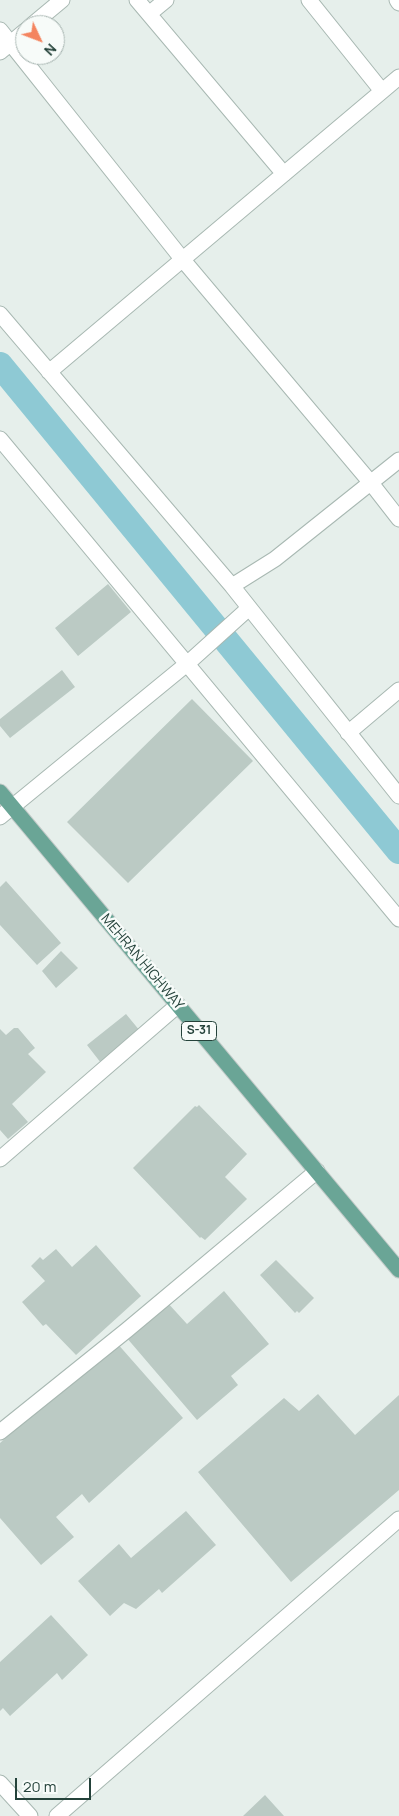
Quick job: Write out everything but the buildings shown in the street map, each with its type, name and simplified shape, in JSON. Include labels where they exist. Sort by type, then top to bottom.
[{"type":"main road","name":"MEHRAN HIGHWAY","points":[[0,792],[399,1270]]},
{"type":"street","points":[[44,15],[62,0]]},
{"type":"street","points":[[137,0],[284,174]]},
{"type":"street","points":[[149,14],[166,0]]},
{"type":"street","points":[[309,0],[382,91]]},
{"type":"street","points":[[0,30],[5,48],[371,483],[399,519]]},
{"type":"street","points":[[5,48],[15,40]]},
{"type":"street","points":[[50,372],[399,77]]},
{"type":"street","points":[[0,314],[232,586],[244,613],[348,733],[399,796]]},
{"type":"street","points":[[0,439],[399,919]]},
{"type":"street","points":[[232,586],[275,559],[399,460]]},
{"type":"street","points":[[0,817],[188,663],[244,613]]},
{"type":"street","points":[[348,733],[399,690]]},
{"type":"street","points":[[0,1159],[178,1006]]},
{"type":"street","points":[[0,1432],[127,1330],[317,1172]]},
{"type":"street","points":[[57,1816],[399,1519]]},
{"type":"street","points":[[0,1783],[30,1816]]},
{"type":"waterway","points":[[0,365],[399,851]]}]
